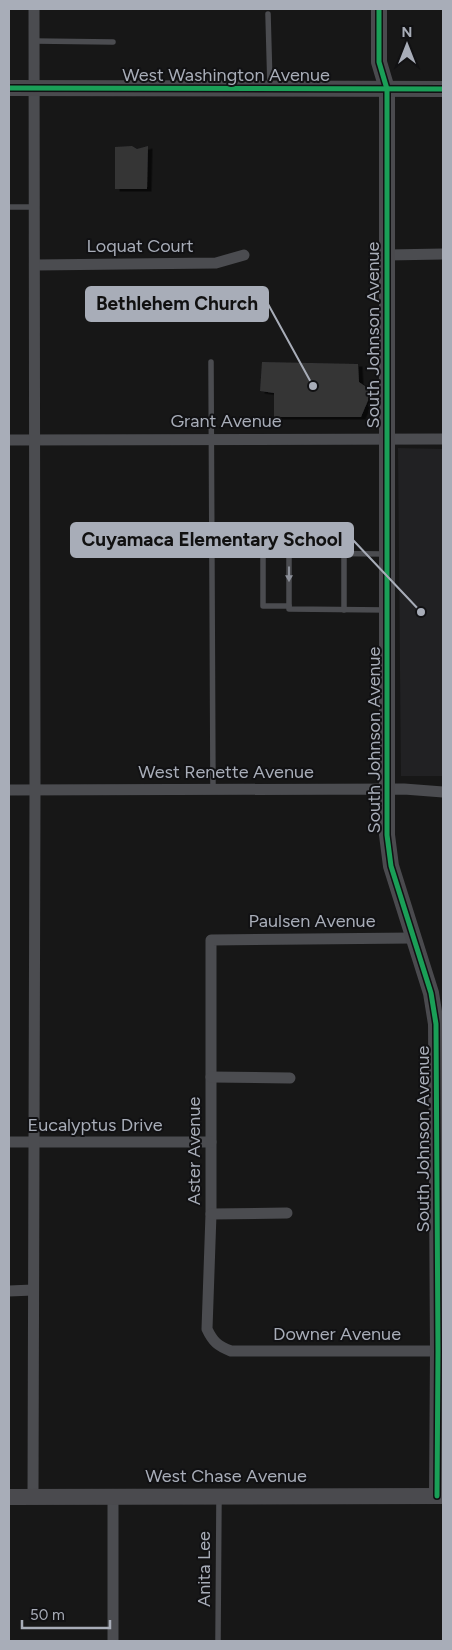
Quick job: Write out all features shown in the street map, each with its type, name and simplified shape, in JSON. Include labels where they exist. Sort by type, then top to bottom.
[{"type":"street","points":[[33,1496],[35,790],[34,9]]},
{"type":"street","name":"South Johnson Avenue","points":[[379,9],[379,62],[387,89],[387,834],[391,866],[431,993],[436,1024],[441,1352],[440,1496]]},
{"type":"street","name":"West Washington Avenue","points":[[9,88],[443,89]]},
{"type":"street","points":[[387,255],[443,254]]},
{"type":"street","name":"Loquat Court","points":[[35,265],[216,263],[244,256]]},
{"type":"street","name":"Grant Avenue","points":[[9,440],[443,439]]},
{"type":"street","name":"West Renette Avenue","points":[[9,790],[386,789],[443,792]]},
{"type":"street","name":"Paulsen Avenue","points":[[212,940],[413,938]]},
{"type":"street","name":"Aster Avenue","points":[[212,940],[211,1214],[207,1329],[212,1341],[222,1348],[231,1351]]},
{"type":"street","points":[[211,1077],[290,1078]]},
{"type":"street","name":"Eucalyptus Drive","points":[[9,1142],[211,1142]]},
{"type":"street","points":[[211,1214],[287,1213]]},
{"type":"street","points":[[9,1290],[33,1290]]},
{"type":"street","name":"Downer Avenue","points":[[231,1351],[441,1352]]},
{"type":"street","name":"West Chase Avenue","points":[[9,1496],[440,1496]]},
{"type":"street","points":[[112,1496],[113,1641]]},
{"type":"lane","points":[[268,14],[270,89]]},
{"type":"lane","points":[[35,41],[112,42]]},
{"type":"lane","points":[[9,207],[35,206]]},
{"type":"lane","points":[[212,362],[213,790]]},
{"type":"lane","points":[[232,553],[387,554]]},
{"type":"lane","points":[[263,553],[263,606],[290,606]]},
{"type":"lane","points":[[289,554],[290,609],[387,610]]},
{"type":"lane","points":[[344,554],[344,610]]},
{"type":"lane","name":"Anita Lee","points":[[218,1641],[220,1496]]},
{"type":"shaded area","points":[[398,448],[443,449],[443,776],[401,776]]},
{"type":"building","points":[[132,146],[137,149],[148,146],[147,189],[115,189],[115,147]]},
{"type":"building","points":[[262,362],[358,364],[359,382],[372,391],[361,417],[274,417],[274,393],[260,391]]},
{"type":"cycle path","points":[[379,9],[379,62],[387,89],[387,835],[391,866],[431,993],[436,1024],[437,1496]]},
{"type":"cycle path","points":[[9,88],[443,89]]},
{"type":"place","name":"Bethlehem Church","points":[[313,386]]},
{"type":"place","name":"Cuyamaca Elementary School","points":[[421,612]]}]
